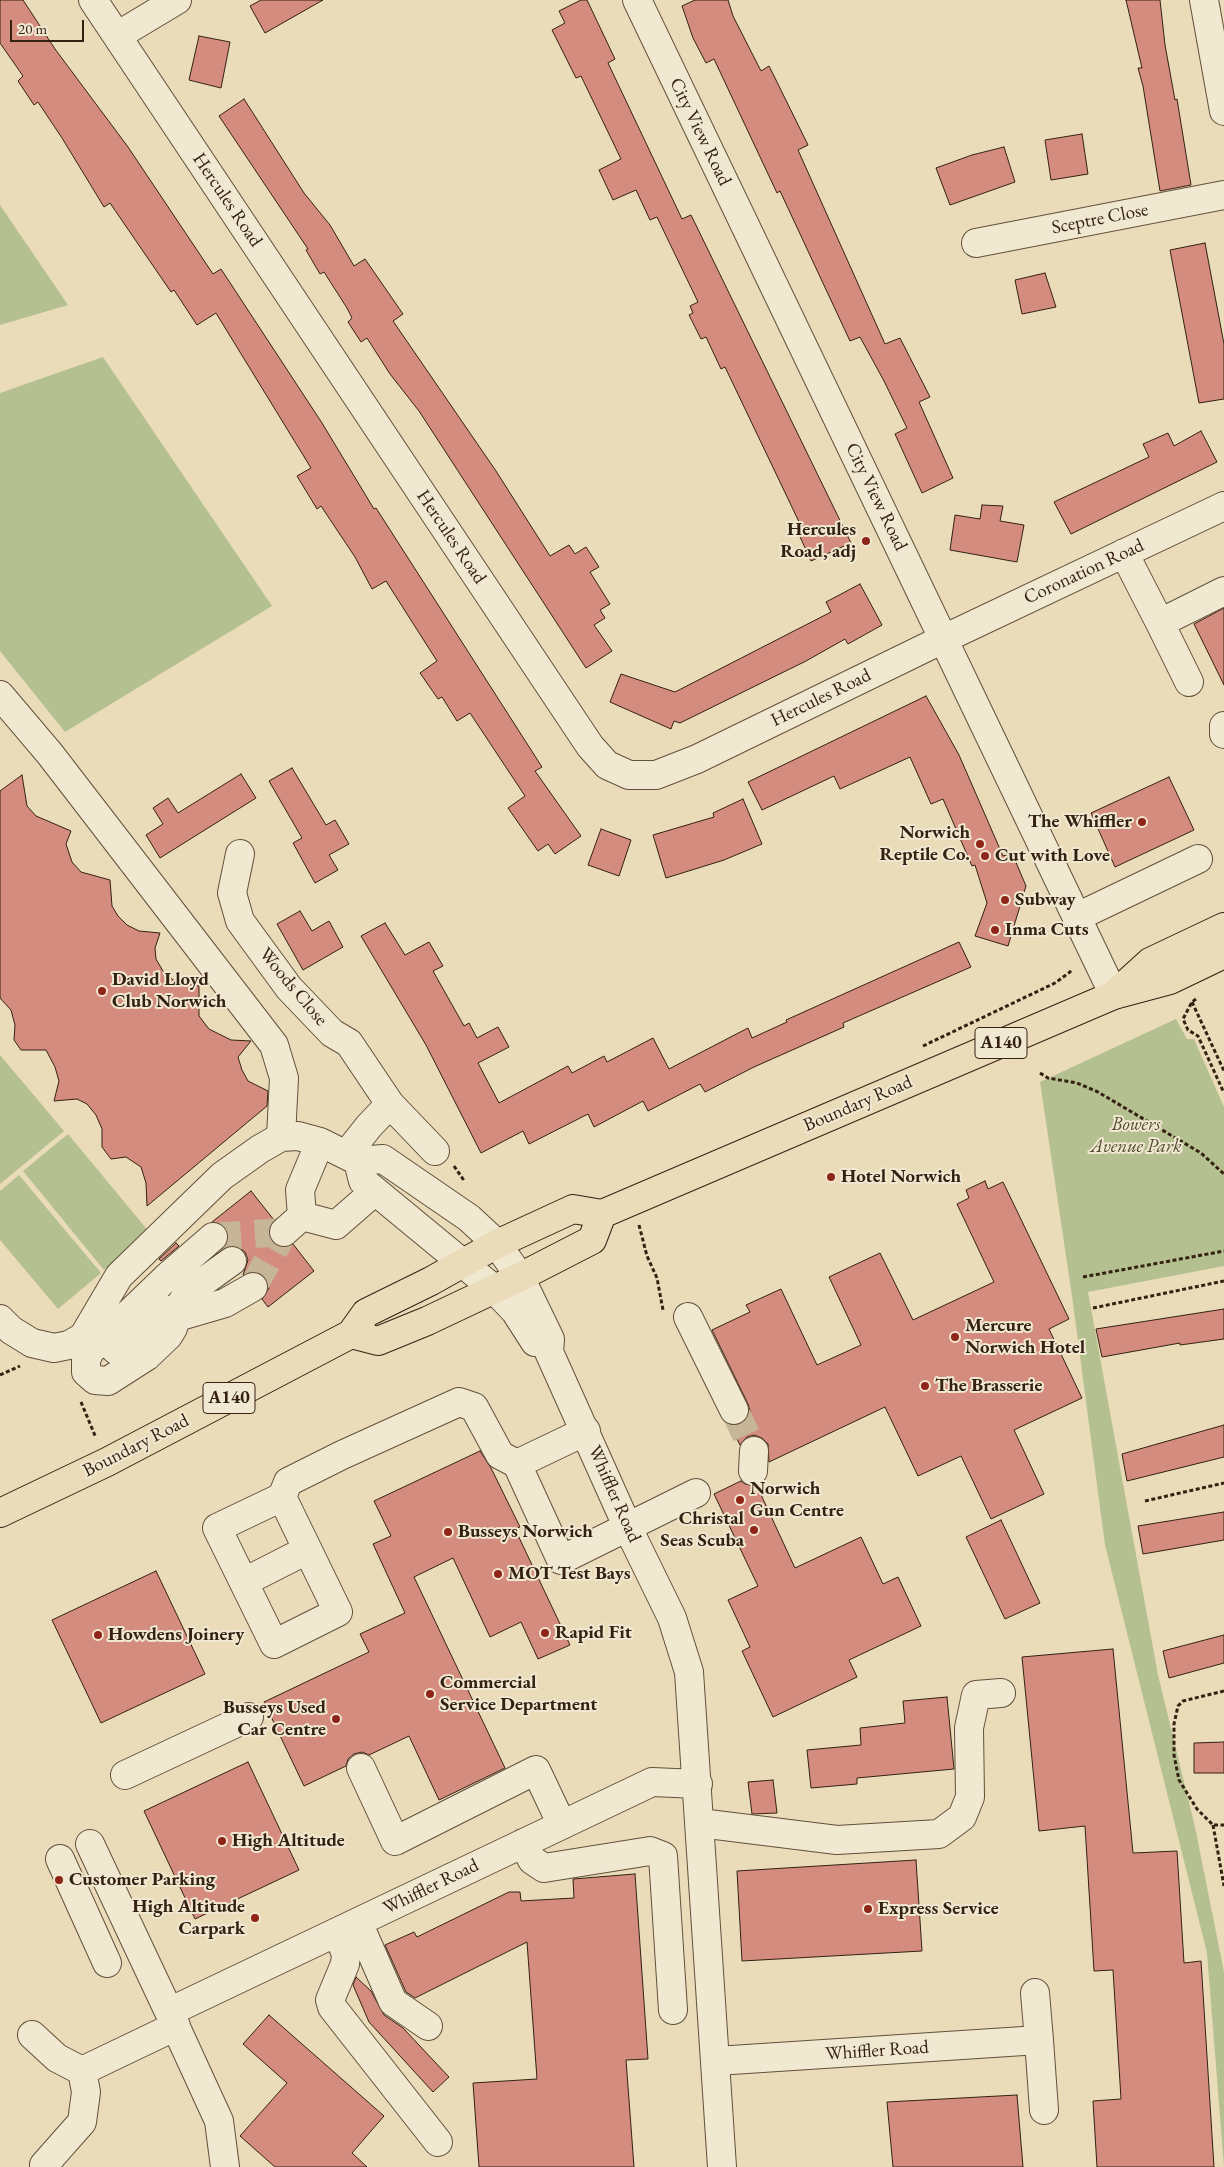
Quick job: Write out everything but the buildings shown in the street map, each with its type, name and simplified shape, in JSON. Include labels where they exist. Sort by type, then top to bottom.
[{"type":"highway","name":"Boundary Road","points":[[1114,994],[1150,962],[1224,927]]},
{"type":"highway","name":"Boundary Road","points":[[0,1512],[107,1462],[352,1334],[366,1313],[497,1244],[573,1210],[602,1214],[1114,994],[1170,980],[1224,954]]},
{"type":"highway","points":[[352,1334],[378,1341],[427,1321],[520,1277],[592,1240],[602,1214]]},
{"type":"street","name":"Hercules Road","points":[[93,0],[590,746],[607,765],[629,775],[656,775],[697,759],[944,639]]},
{"type":"street","points":[[117,36],[177,0]]},
{"type":"street","name":"City View Road","points":[[637,0],[1114,994]]},
{"type":"street","points":[[1204,0],[1224,111]]},
{"type":"street","name":"Sceptre Close","points":[[976,243],[1224,195]]},
{"type":"street","name":"Coronation Road","points":[[944,639],[1224,506]]},
{"type":"street","points":[[1124,553],[1189,682]]},
{"type":"street","points":[[1160,623],[1224,591]]},
{"type":"street","points":[[0,694],[50,754],[274,1044],[284,1078],[281,1137]]},
{"type":"street","points":[[1224,726],[1224,734]]},
{"type":"street","name":"Woods Close","points":[[240,854],[232,893],[240,921],[289,988],[332,1033],[349,1043],[390,1104],[435,1151]]},
{"type":"street","points":[[1077,917],[1198,859]]},
{"type":"street","points":[[352,1158],[368,1126],[390,1104]]},
{"type":"street","points":[[0,1319],[11,1330],[32,1343],[54,1348],[69,1345],[83,1337],[119,1276],[222,1176],[260,1149],[281,1137],[298,1136],[320,1142],[352,1158],[383,1159],[469,1218],[497,1244]]},
{"type":"street","points":[[320,1142],[300,1190],[293,1224],[336,1225],[375,1191]]},
{"type":"street","points":[[352,1158],[363,1180],[462,1264]]},
{"type":"street","points":[[213,1237],[168,1276],[161,1308],[168,1336],[147,1356],[108,1382],[95,1380],[86,1372],[86,1360],[90,1351],[110,1333],[161,1308],[180,1304],[189,1292],[232,1261]]},
{"type":"street","name":"Whiffler Road","points":[[497,1244],[520,1277],[550,1339],[549,1352],[628,1528],[672,1618],[689,1672],[698,1784],[722,2167]]},
{"type":"street","name":"Whiffler Road","points":[[462,1264],[494,1289],[515,1311],[538,1346],[549,1352]]},
{"type":"street","points":[[119,1276],[161,1308],[225,1303],[253,1287]]},
{"type":"street","points":[[675,1314],[734,1410]]},
{"type":"street","points":[[282,1497],[338,1612],[274,1644],[217,1528],[282,1497],[288,1482],[342,1455],[459,1402],[474,1407],[500,1455],[517,1464],[561,1560],[696,1493]]},
{"type":"street","points":[[517,1464],[586,1431]]},
{"type":"street","points":[[244,1582],[308,1550]]},
{"type":"street","points":[[700,1823],[837,1840],[939,1834],[962,1817],[970,1797],[969,1728],[976,1695],[1001,1693]]},
{"type":"street","points":[[126,1775],[249,1717]]},
{"type":"street","points":[[361,1768],[395,1841],[536,1770],[562,1825]]},
{"type":"street","name":"Whiffler Road","points":[[82,2071],[173,2019],[347,1927],[652,1782],[698,1784]]},
{"type":"street","points":[[523,1843],[532,1860],[544,1868],[650,1851],[663,1856],[673,2010]]},
{"type":"street","points":[[90,1844],[219,2121],[225,2167]]},
{"type":"street","points":[[60,1858],[107,1963]]},
{"type":"street","points":[[347,1927],[393,2002],[428,2026]]},
{"type":"street","points":[[347,1927],[345,1964],[330,2000],[332,2007],[438,2142]]},
{"type":"street","points":[[1035,1993],[1044,2110]]},
{"type":"street","points":[[32,2035],[57,2058],[82,2071],[86,2092],[82,2122],[44,2165]]},
{"type":"street","name":"Whiffler Road","points":[[716,2061],[1039,2040]]},
{"type":"path","points":[[922,1046],[1055,982],[1070,972],[1072,965]]},
{"type":"path","points":[[1224,1071],[1192,1002],[1183,1019],[1188,1030],[1198,1036],[1224,1093]]},
{"type":"path","points":[[1040,1073],[1048,1078],[1077,1083],[1098,1092],[1202,1153],[1224,1174]]},
{"type":"path","points":[[435,1151],[444,1152],[470,1188]]},
{"type":"path","points":[[1083,1277],[1224,1251]]},
{"type":"path","points":[[647,1256],[675,1314]]},
{"type":"path","points":[[1093,1308],[1224,1281]]},
{"type":"path","points":[[0,1375],[23,1364]]},
{"type":"path","points":[[79,1399],[107,1462]]},
{"type":"path","points":[[1145,1501],[1224,1483]]},
{"type":"path","points":[[1224,1691],[1183,1701],[1178,1706],[1174,1724],[1174,1755],[1179,1780],[1197,1809],[1213,1825],[1224,1886]]},
{"type":"path","points":[[1213,1825],[1224,1826]]},
{"type":"green space","points":[[0,205],[68,305],[0,325]]},
{"type":"green space","points":[[103,357],[272,606],[65,732],[0,651],[0,393]]},
{"type":"green space","name":"Bowers Avenue Park","points":[[1176,1019],[1187,1039],[1194,1039],[1224,1107],[1224,1266],[1088,1292],[1158,1675],[1195,1827],[1224,1972],[1224,2167],[1207,1953],[1105,1545],[1072,1296],[1040,1082]]},
{"type":"green space","points":[[0,1055],[64,1131],[0,1184]]},
{"type":"green space","points":[[68,1134],[150,1233],[104,1270],[23,1171]]},
{"type":"green space","points":[[19,1175],[101,1273],[58,1309],[0,1240],[0,1191]]},
{"type":"tunnel","points":[[213,1237],[284,1232]]},
{"type":"tunnel","points":[[253,1287],[284,1232]]},
{"type":"tunnel","points":[[734,1410],[754,1451]]},
{"type":"place","name":"Hercules Road, adj","points":[[866,541]]},
{"type":"place","name":"The Whiffler","points":[[1142,822]]},
{"type":"place","name":"Norwich Reptile Co.","points":[[980,844]]},
{"type":"place","name":"Cut with Love","points":[[985,856]]},
{"type":"place","name":"Subway","points":[[1005,900]]},
{"type":"place","name":"Inma Cuts","points":[[995,930]]},
{"type":"place","name":"David Lloyd Club Norwich","points":[[102,991]]},
{"type":"place","name":"Hotel Norwich","points":[[831,1177]]},
{"type":"place","name":"Mercure Norwich Hotel","points":[[955,1337]]},
{"type":"place","name":"The Brasserie","points":[[925,1386]]},
{"type":"place","name":"Norwich Gun Centre","points":[[740,1500]]},
{"type":"place","name":"Christal Seas Scuba","points":[[754,1530]]},
{"type":"place","name":"Busseys Norwich","points":[[448,1532]]},
{"type":"place","name":"MOT Test Bays","points":[[498,1574]]},
{"type":"place","name":"Rapid Fit","points":[[545,1633]]},
{"type":"place","name":"Howdens Joinery","points":[[98,1635]]},
{"type":"place","name":"Commercial Service Department","points":[[430,1694]]},
{"type":"place","name":"Busseys Used Car Centre","points":[[336,1719]]},
{"type":"place","name":"High Altitude","points":[[222,1841]]},
{"type":"place","name":"Customer Parking","points":[[59,1880]]},
{"type":"place","name":"Express Service","points":[[868,1909]]},
{"type":"place","name":"High Altitude Carpark","points":[[255,1918]]}]
